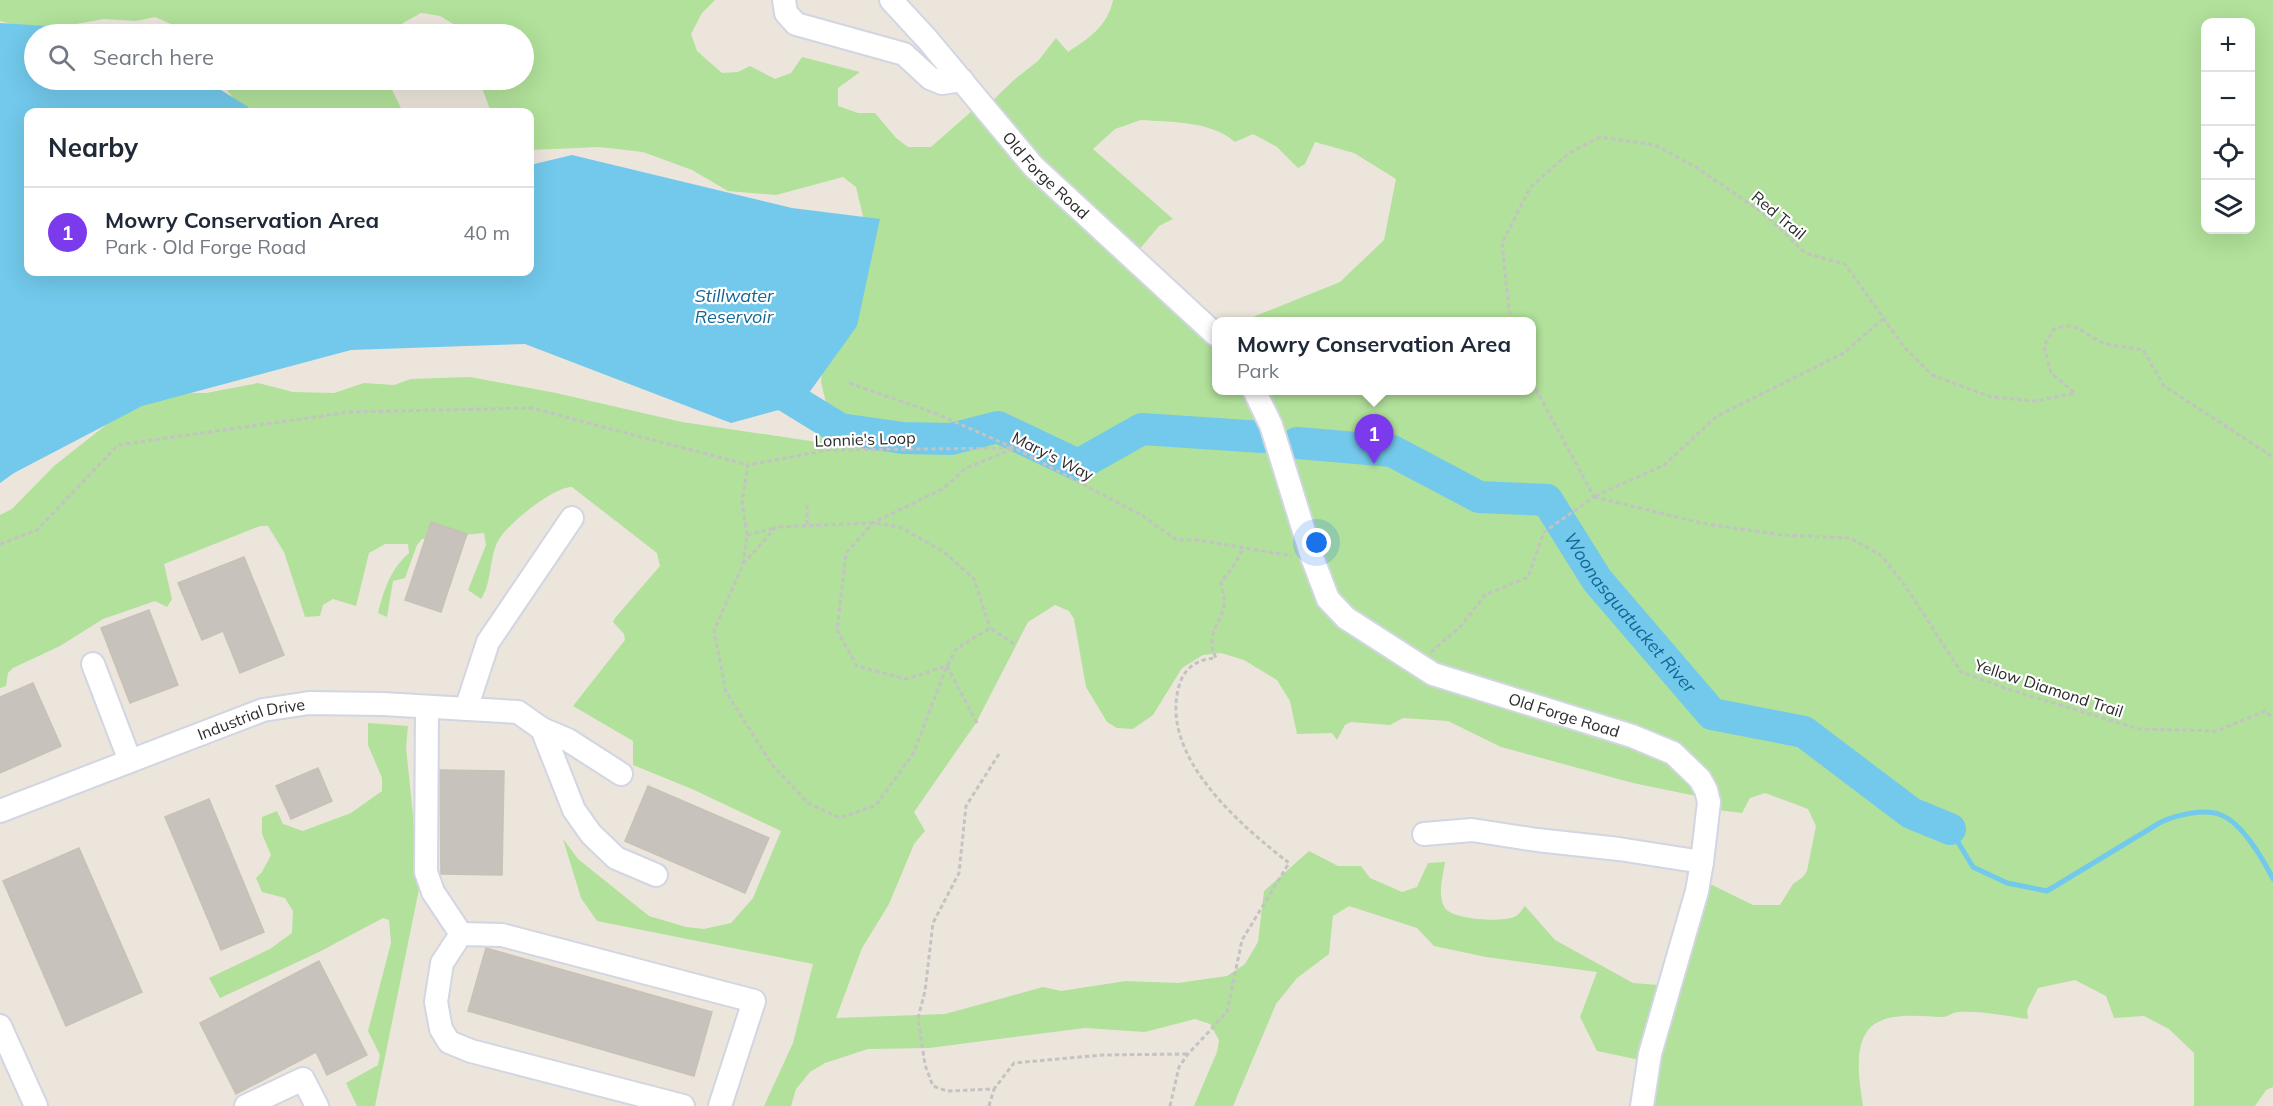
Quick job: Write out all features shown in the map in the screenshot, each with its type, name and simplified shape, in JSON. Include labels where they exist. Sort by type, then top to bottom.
[{"type":"street","points":[[784,0],[786,13],[796,24],[904,54],[930,78],[942,83],[962,80]]},
{"type":"street","name":"Old Forge Road","points":[[891,0],[927,39],[1033,166],[1212,331]]},
{"type":"street","points":[[906,57],[927,39]]},
{"type":"street","name":"Old Forge Road","points":[[1256,395],[1271,425],[1312,557],[1328,599],[1346,618],[1433,674],[1632,736],[1674,753],[1700,778],[1706,790],[1708,802],[1697,891],[1650,1054],[1642,1106]]},
{"type":"street","points":[[466,709],[488,642],[572,518]]},
{"type":"street","points":[[93,664],[130,760]]},
{"type":"street","name":"Industrial Drive","points":[[0,811],[263,710],[309,703],[518,712],[542,729]]},
{"type":"street","points":[[428,707],[426,872],[433,892],[461,934]]},
{"type":"street","points":[[542,729],[568,740],[621,774]]},
{"type":"street","points":[[542,729],[574,810],[591,834],[616,858],[656,875]]},
{"type":"street","points":[[1424,834],[1472,830],[1702,862]]},
{"type":"street","points":[[461,934],[442,963],[436,1002],[441,1029],[449,1042],[471,1050],[682,1106]]},
{"type":"street","points":[[461,934],[502,935],[754,1001],[720,1106]]},
{"type":"street","points":[[0,1026],[36,1106]]},
{"type":"street","points":[[246,1106],[303,1079],[317,1106]]},
{"type":"path","name":"Red Trail","points":[[1512,317],[1502,243],[1530,188],[1569,153],[1600,137],[1655,145],[1697,168],[1767,216],[1805,252],[1845,264],[1884,318]]},
{"type":"path","points":[[1416,665],[1461,626],[1485,595],[1528,577],[1544,532],[1593,497],[1664,465],[1717,416],[1844,353],[1884,318],[1904,347],[1932,375],[1991,397],[2036,401],[2075,393],[2051,373],[2044,346],[2054,329],[2068,325],[2103,342],[2143,350],[2164,386],[2273,457]]},
{"type":"path","name":"Mary's Way","points":[[849,383],[937,414],[1014,448],[1141,515],[1177,540],[1198,540],[1282,555],[1312,557]]},
{"type":"path","points":[[1536,390],[1593,497]]},
{"type":"path","points":[[0,544],[37,530],[118,445],[350,412],[531,408],[748,465],[742,502],[747,535],[743,564],[714,631],[726,692],[773,766],[808,804],[840,819],[876,805],[914,754],[947,666],[956,649],[990,628]]},
{"type":"path","points":[[947,666],[906,679],[857,666],[837,630],[846,553],[873,523],[944,488],[966,468],[1014,448]]},
{"type":"path","name":"Lonnie's Loop","points":[[748,465],[828,450],[1014,448]]},
{"type":"path","name":"Yellow Diamond Trail","points":[[1593,497],[1706,524],[1783,536],[1850,538],[1881,555],[1906,587],[1961,672],[2011,690],[2139,729],[2217,731],[2265,711],[2273,718]]},
{"type":"path","points":[[807,505],[807,526]]},
{"type":"path","points":[[747,535],[776,527],[873,523],[900,527],[944,552],[974,579],[990,628],[1014,644]]},
{"type":"path","points":[[743,564],[776,527]]},
{"type":"path","points":[[1170,1106],[1179,1067],[1227,1012],[1242,940],[1289,863],[1236,819],[1200,777],[1186,752],[1174,706],[1182,674],[1198,661],[1216,658],[1211,643],[1216,623],[1225,605],[1221,582],[1243,549]]},
{"type":"path","points":[[947,666],[977,723]]},
{"type":"path","points":[[994,1089],[947,1091],[933,1086],[926,1065],[918,1018],[925,991],[933,922],[959,873],[966,807],[999,754]]},
{"type":"path","points":[[989,1106],[994,1089],[1014,1062],[1101,1055],[1188,1054]]},
{"type":"green space","points":[[0,0],[715,0],[702,13],[691,34],[697,51],[722,73],[738,72],[750,66],[775,79],[791,73],[802,57],[860,72],[838,88],[838,106],[858,113],[875,113],[896,138],[908,147],[931,147],[981,103],[988,105],[1038,61],[1056,38],[1068,52],[1090,37],[1107,17],[1113,0],[2273,0],[2273,1087],[2266,1090],[2255,1106],[2194,1106],[2194,1053],[2169,1029],[2144,1016],[2114,1018],[2106,996],[2075,980],[2038,988],[2027,1010],[2028,1019],[1959,1012],[1942,1017],[1892,1017],[1875,1024],[1868,1030],[1860,1047],[1859,1077],[1863,1106],[1651,1106],[1653,1088],[1706,882],[1753,905],[1780,905],[1793,884],[1807,871],[1816,826],[1808,809],[1765,793],[1750,798],[1742,813],[1710,809],[1701,797],[1633,783],[1501,747],[1448,721],[1403,718],[1390,725],[1351,722],[1345,725],[1337,740],[1332,733],[1297,734],[1290,701],[1277,680],[1244,660],[1221,653],[1203,655],[1182,668],[1153,715],[1133,729],[1117,728],[1107,722],[1086,687],[1074,619],[1069,611],[1055,605],[1028,622],[976,723],[914,812],[925,831],[914,844],[889,904],[862,948],[836,1018],[945,1014],[1043,987],[1061,991],[1126,981],[1178,983],[1227,976],[1245,964],[1258,942],[1264,891],[1309,851],[1338,866],[1361,866],[1370,878],[1402,892],[1417,887],[1428,863],[1445,862],[1441,898],[1445,908],[1450,912],[1468,918],[1501,919],[1516,916],[1525,906],[1555,940],[1633,983],[1658,985],[1640,1060],[1597,1051],[1580,1017],[1597,972],[1486,957],[1434,946],[1417,928],[1349,906],[1333,916],[1329,954],[1297,978],[1276,1004],[1233,1106],[1194,1106],[1217,1052],[1219,1040],[1210,1024],[1195,1019],[1145,1032],[1085,1028],[929,1048],[868,1049],[825,1063],[810,1072],[796,1089],[791,1106],[764,1106],[793,1043],[813,964],[597,921],[581,898],[563,839],[578,859],[649,916],[686,927],[704,929],[731,923],[753,898],[781,831],[692,789],[633,765],[633,741],[573,706],[625,640],[624,634],[613,622],[615,618],[660,566],[657,553],[572,487],[554,493],[531,508],[503,534],[495,548],[487,586],[481,599],[468,590],[486,545],[484,533],[422,539],[417,545],[405,578],[393,581],[387,617],[378,613],[380,605],[392,573],[409,553],[408,544],[385,544],[369,553],[356,606],[333,599],[323,605],[320,616],[305,617],[284,552],[268,526],[260,526],[164,564],[172,599],[167,607],[155,601],[103,619],[60,646],[13,668],[8,673],[6,686],[0,688],[0,515],[12,509],[54,466],[111,421],[168,393],[206,393],[258,383],[293,392],[334,393],[364,383],[394,385],[411,379],[470,377],[556,393],[682,422],[817,442],[827,407],[821,382],[823,362],[864,220],[856,187],[843,177],[776,195],[728,191],[692,170],[643,152],[599,147],[534,150],[534,108],[490,108],[483,90],[534,90],[534,24],[453,24],[440,16],[421,13],[402,24],[171,24],[155,17],[136,21],[104,19],[76,24],[24,24],[24,27],[0,21]],"holes":[[[1141,120],[1190,124],[1214,130],[1235,142],[1253,134],[1277,147],[1298,168],[1305,164],[1315,142],[1354,153],[1396,179],[1384,240],[1340,282],[1253,317],[1536,317],[1536,395],[1212,395],[1212,330],[1134,256],[1159,226],[1173,219],[1093,149],[1115,129]]]},
{"type":"green space","points":[[227,90],[392,90],[401,108],[251,108],[238,105]]},
{"type":"green space","points":[[368,723],[408,726],[406,747],[420,884],[375,1106],[357,1106],[346,1083],[378,1065],[380,1055],[368,1031],[391,943],[389,920],[383,918],[319,952],[220,998],[209,978],[270,949],[292,933],[293,911],[285,898],[262,892],[256,878],[271,855],[262,834],[262,817],[277,811],[283,824],[303,831],[351,813],[382,791],[382,778],[368,745]]},
{"type":"water","name":"Stillwater Reservoir","points":[[0,23],[24,25],[24,90],[221,90],[250,108],[24,108],[24,276],[534,276],[534,164],[572,155],[792,208],[880,219],[857,326],[801,404],[731,423],[525,344],[351,350],[142,406],[14,473],[0,483]]},
{"type":"building","points":[[431,522],[467,534],[441,612],[405,600]]},
{"type":"building","points":[[244,557],[284,655],[240,673],[223,631],[202,640],[178,583]]},
{"type":"building","points":[[149,610],[178,685],[130,703],[101,628]]},
{"type":"building","points":[[33,683],[61,746],[0,773],[0,697]]},
{"type":"building","points":[[318,768],[332,801],[291,819],[276,786]]},
{"type":"building","points":[[440,770],[504,771],[502,875],[441,874]]},
{"type":"building","points":[[648,786],[769,838],[745,893],[625,841]]},
{"type":"building","points":[[209,799],[264,932],[221,950],[165,817]]},
{"type":"building","points":[[79,848],[142,992],[66,1026],[3,881]]},
{"type":"building","points":[[486,948],[712,1012],[694,1076],[468,1011]]},
{"type":"building","points":[[319,961],[367,1055],[327,1075],[316,1052],[236,1094],[200,1023]]},
{"type":"waterway","name":"Woonasquatucket River","points":[[765,383],[840,429],[903,438],[951,439],[998,427],[1078,465],[1142,429],[1262,437]]},
{"type":"waterway","name":"Woonasquatucket River","points":[[1297,443],[1392,451],[1479,497],[1547,500],[1597,580],[1712,714],[1804,732],[1911,813],[1950,829]]},
{"type":"waterway","points":[[1950,829],[1973,867],[2007,883],[2047,891],[2161,822],[2191,813],[2214,813],[2229,819],[2244,833],[2273,879]]},
{"type":"place","name":"Mowry Conservation Area","points":[[1374,464]]}]
